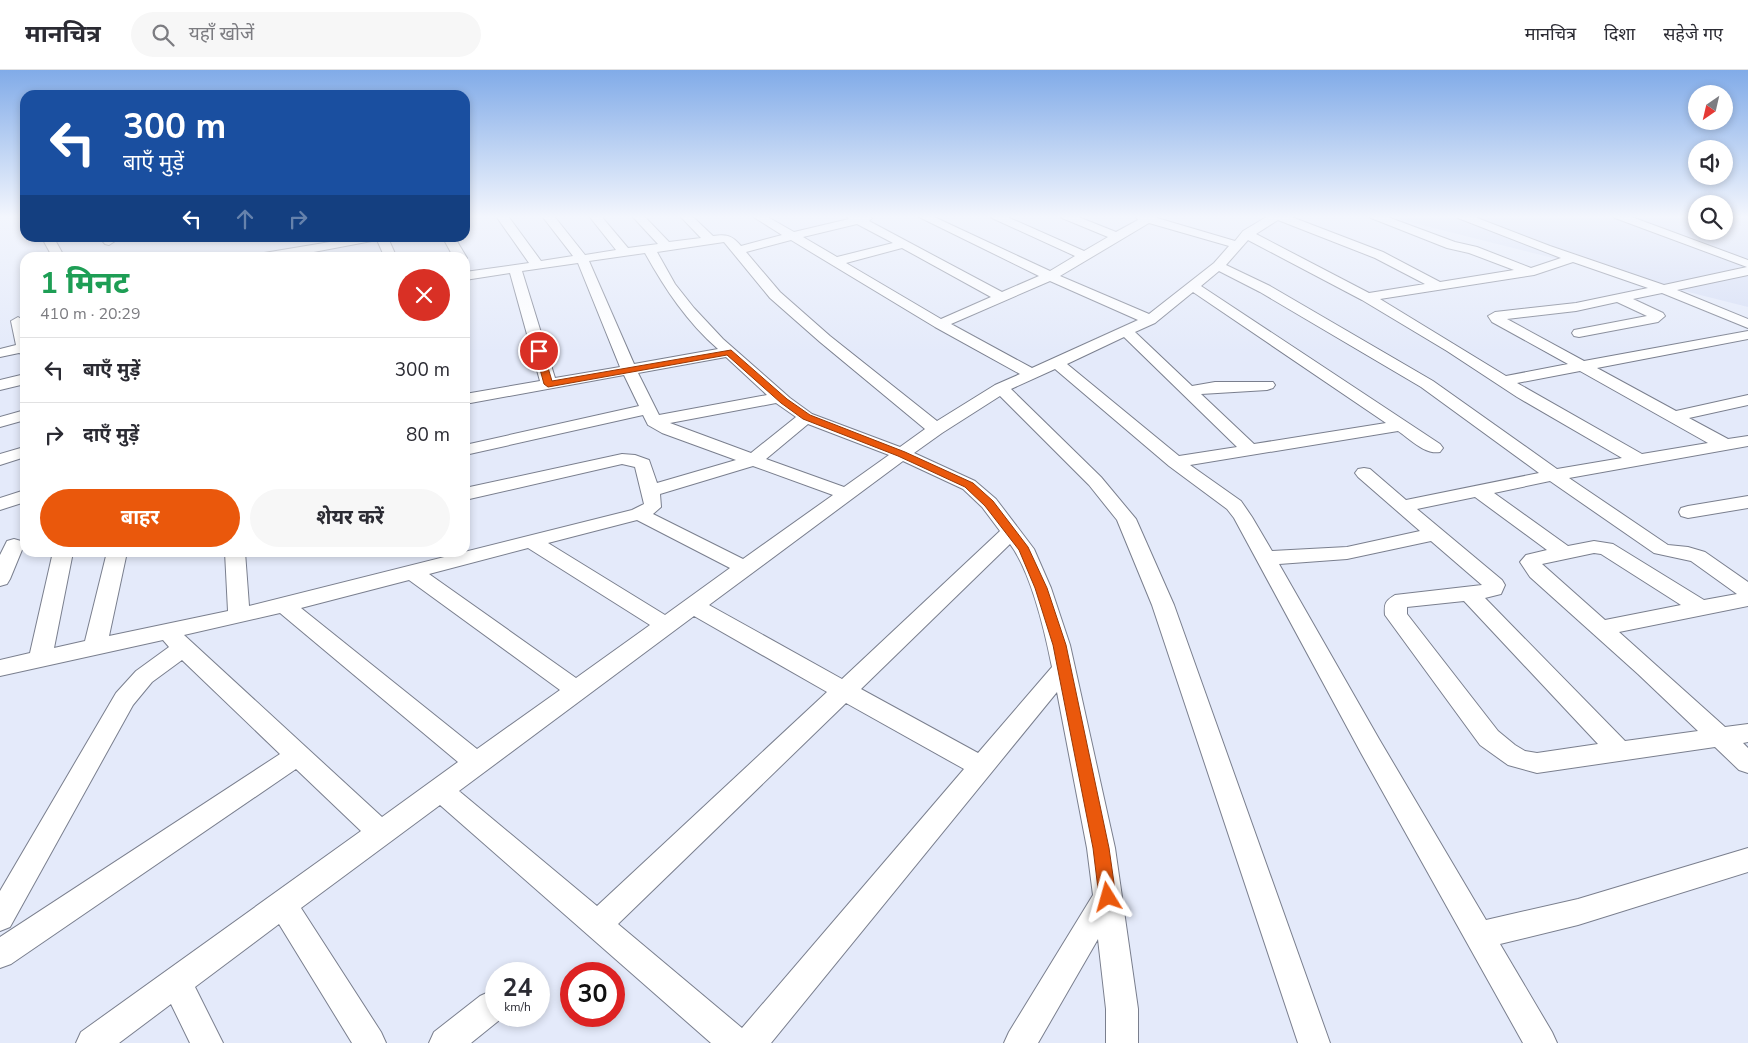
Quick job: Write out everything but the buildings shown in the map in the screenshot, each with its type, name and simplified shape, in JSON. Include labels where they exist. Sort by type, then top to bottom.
[{"type":"street","points":[[534,261],[537,265]]},
{"type":"street","points":[[470,271],[515,268],[560,261]]},
{"type":"street","points":[[583,261],[629,370],[651,415],[668,429],[847,494]]},
{"type":"street","points":[[656,261],[669,285],[689,311],[728,352],[780,397],[806,417],[902,454],[969,485],[989,504],[1024,549],[1041,588],[1059,645],[1101,848],[1122,1009],[1122,1043]]},
{"type":"street","points":[[747,261],[775,295],[825,339],[936,428]]},
{"type":"street","points":[[936,261],[1002,297]]},
{"type":"street","points":[[1019,261],[1150,320]]},
{"type":"street","points":[[940,324],[1050,276],[1076,261]]},
{"type":"street","points":[[92,1043],[936,428],[1001,388],[1150,320],[1222,261]]},
{"type":"street","points":[[1289,261],[1367,297],[1503,381],[1639,460]]},
{"type":"street","points":[[1391,261],[1437,285]]},
{"type":"street","points":[[1504,261],[1530,271]]},
{"type":"street","points":[[1367,297],[1437,285],[1480,281],[1530,271],[1562,261]]},
{"type":"street","points":[[1583,261],[1664,289],[1748,324]]},
{"type":"street","points":[[834,262],[940,324],[1032,374]]},
{"type":"street","points":[[1218,266],[1265,289],[1427,384],[1553,475],[1661,549],[1674,553],[1686,552],[1696,556],[1748,592]]},
{"type":"street","points":[[515,268],[548,384]]},
{"type":"street","points":[[1725,444],[1494,317],[1498,314],[1576,307],[1748,271]]},
{"type":"street","points":[[1193,286],[1434,448]]},
{"type":"street","points":[[1579,333],[1653,319],[1658,316],[1620,298]]},
{"type":"street","points":[[0,325],[20,320]]},
{"type":"street","points":[[1127,332],[1250,450]]},
{"type":"street","points":[[1503,381],[1748,335]]},
{"type":"street","points":[[0,353],[20,350]]},
{"type":"street","points":[[470,394],[548,384],[728,352]]},
{"type":"street","points":[[1057,363],[1175,462],[1234,505],[1243,517],[1541,1043]]},
{"type":"street","points":[[0,385],[20,380]]},
{"type":"street","points":[[1189,391],[1220,387],[1267,385]]},
{"type":"street","points":[[1001,388],[1095,481],[1126,519],[1163,605],[1314,1043]]},
{"type":"street","points":[[470,449],[651,415],[780,397]]},
{"type":"street","points":[[1674,417],[1748,400]]},
{"type":"street","points":[[0,422],[20,416]]},
{"type":"street","points":[[650,491],[754,460],[806,417]]},
{"type":"street","points":[[1175,462],[1399,426]]},
{"type":"street","points":[[1402,506],[1553,475],[1748,441]]},
{"type":"street","points":[[0,460],[20,453]]},
{"type":"street","points":[[0,668],[95,648],[175,640],[239,616],[638,514],[654,504],[643,464],[635,460],[622,459],[470,493]]},
{"type":"street","points":[[1364,473],[1495,585],[1494,589],[1469,594],[1402,600],[1395,604],[1394,609],[1396,615],[1489,738],[1505,753],[1521,762],[1537,763],[1748,734]]},
{"type":"street","points":[[1478,490],[1564,553]]},
{"type":"street","points":[[0,504],[20,498]]},
{"type":"street","points":[[1688,512],[1748,502]]},
{"type":"street","points":[[638,514],[745,568]]},
{"type":"street","points":[[597,925],[846,691],[1011,532]]},
{"type":"street","points":[[1265,558],[1347,553],[1436,534]]},
{"type":"street","points":[[532,542],[666,625]]},
{"type":"street","points":[[0,579],[14,545]]},
{"type":"street","points":[[1700,608],[1606,548],[1594,547],[1533,559],[1530,562],[1537,572],[1748,763]]},
{"type":"street","points":[[40,660],[62,557]]},
{"type":"street","points":[[95,648],[116,557]]},
{"type":"street","points":[[235,557],[239,616]]},
{"type":"street","points":[[412,572],[576,690]]},
{"type":"street","points":[[1469,594],[1621,752]]},
{"type":"street","points":[[1601,628],[1748,599]]},
{"type":"street","points":[[284,605],[477,763]]},
{"type":"street","points":[[693,606],[981,766]]},
{"type":"street","points":[[175,640],[381,833]]},
{"type":"street","points":[[0,918],[124,700],[139,679],[156,664],[175,640]]},
{"type":"street","points":[[750,1043],[1064,668]]},
{"type":"street","points":[[0,954],[298,755]]},
{"type":"street","points":[[440,790],[734,1043]]},
{"type":"street","points":[[1479,935],[1578,912],[1748,860]]},
{"type":"street","points":[[1020,1043],[1108,897]]},
{"type":"street","points":[[283,904],[370,1043]]},
{"type":"street","points":[[176,982],[207,1043]]},
{"type":"street","points":[[445,1043],[485,1012]]},
{"type":"shaded area","points":[[1567,261],[1748,261],[1748,307]]},
{"type":"route","points":[[539,351],[548,384],[728,352],[784,401],[806,417],[951,475],[969,485],[989,504],[1024,549],[1041,588],[1059,645],[1101,848],[1108,897]]}]
